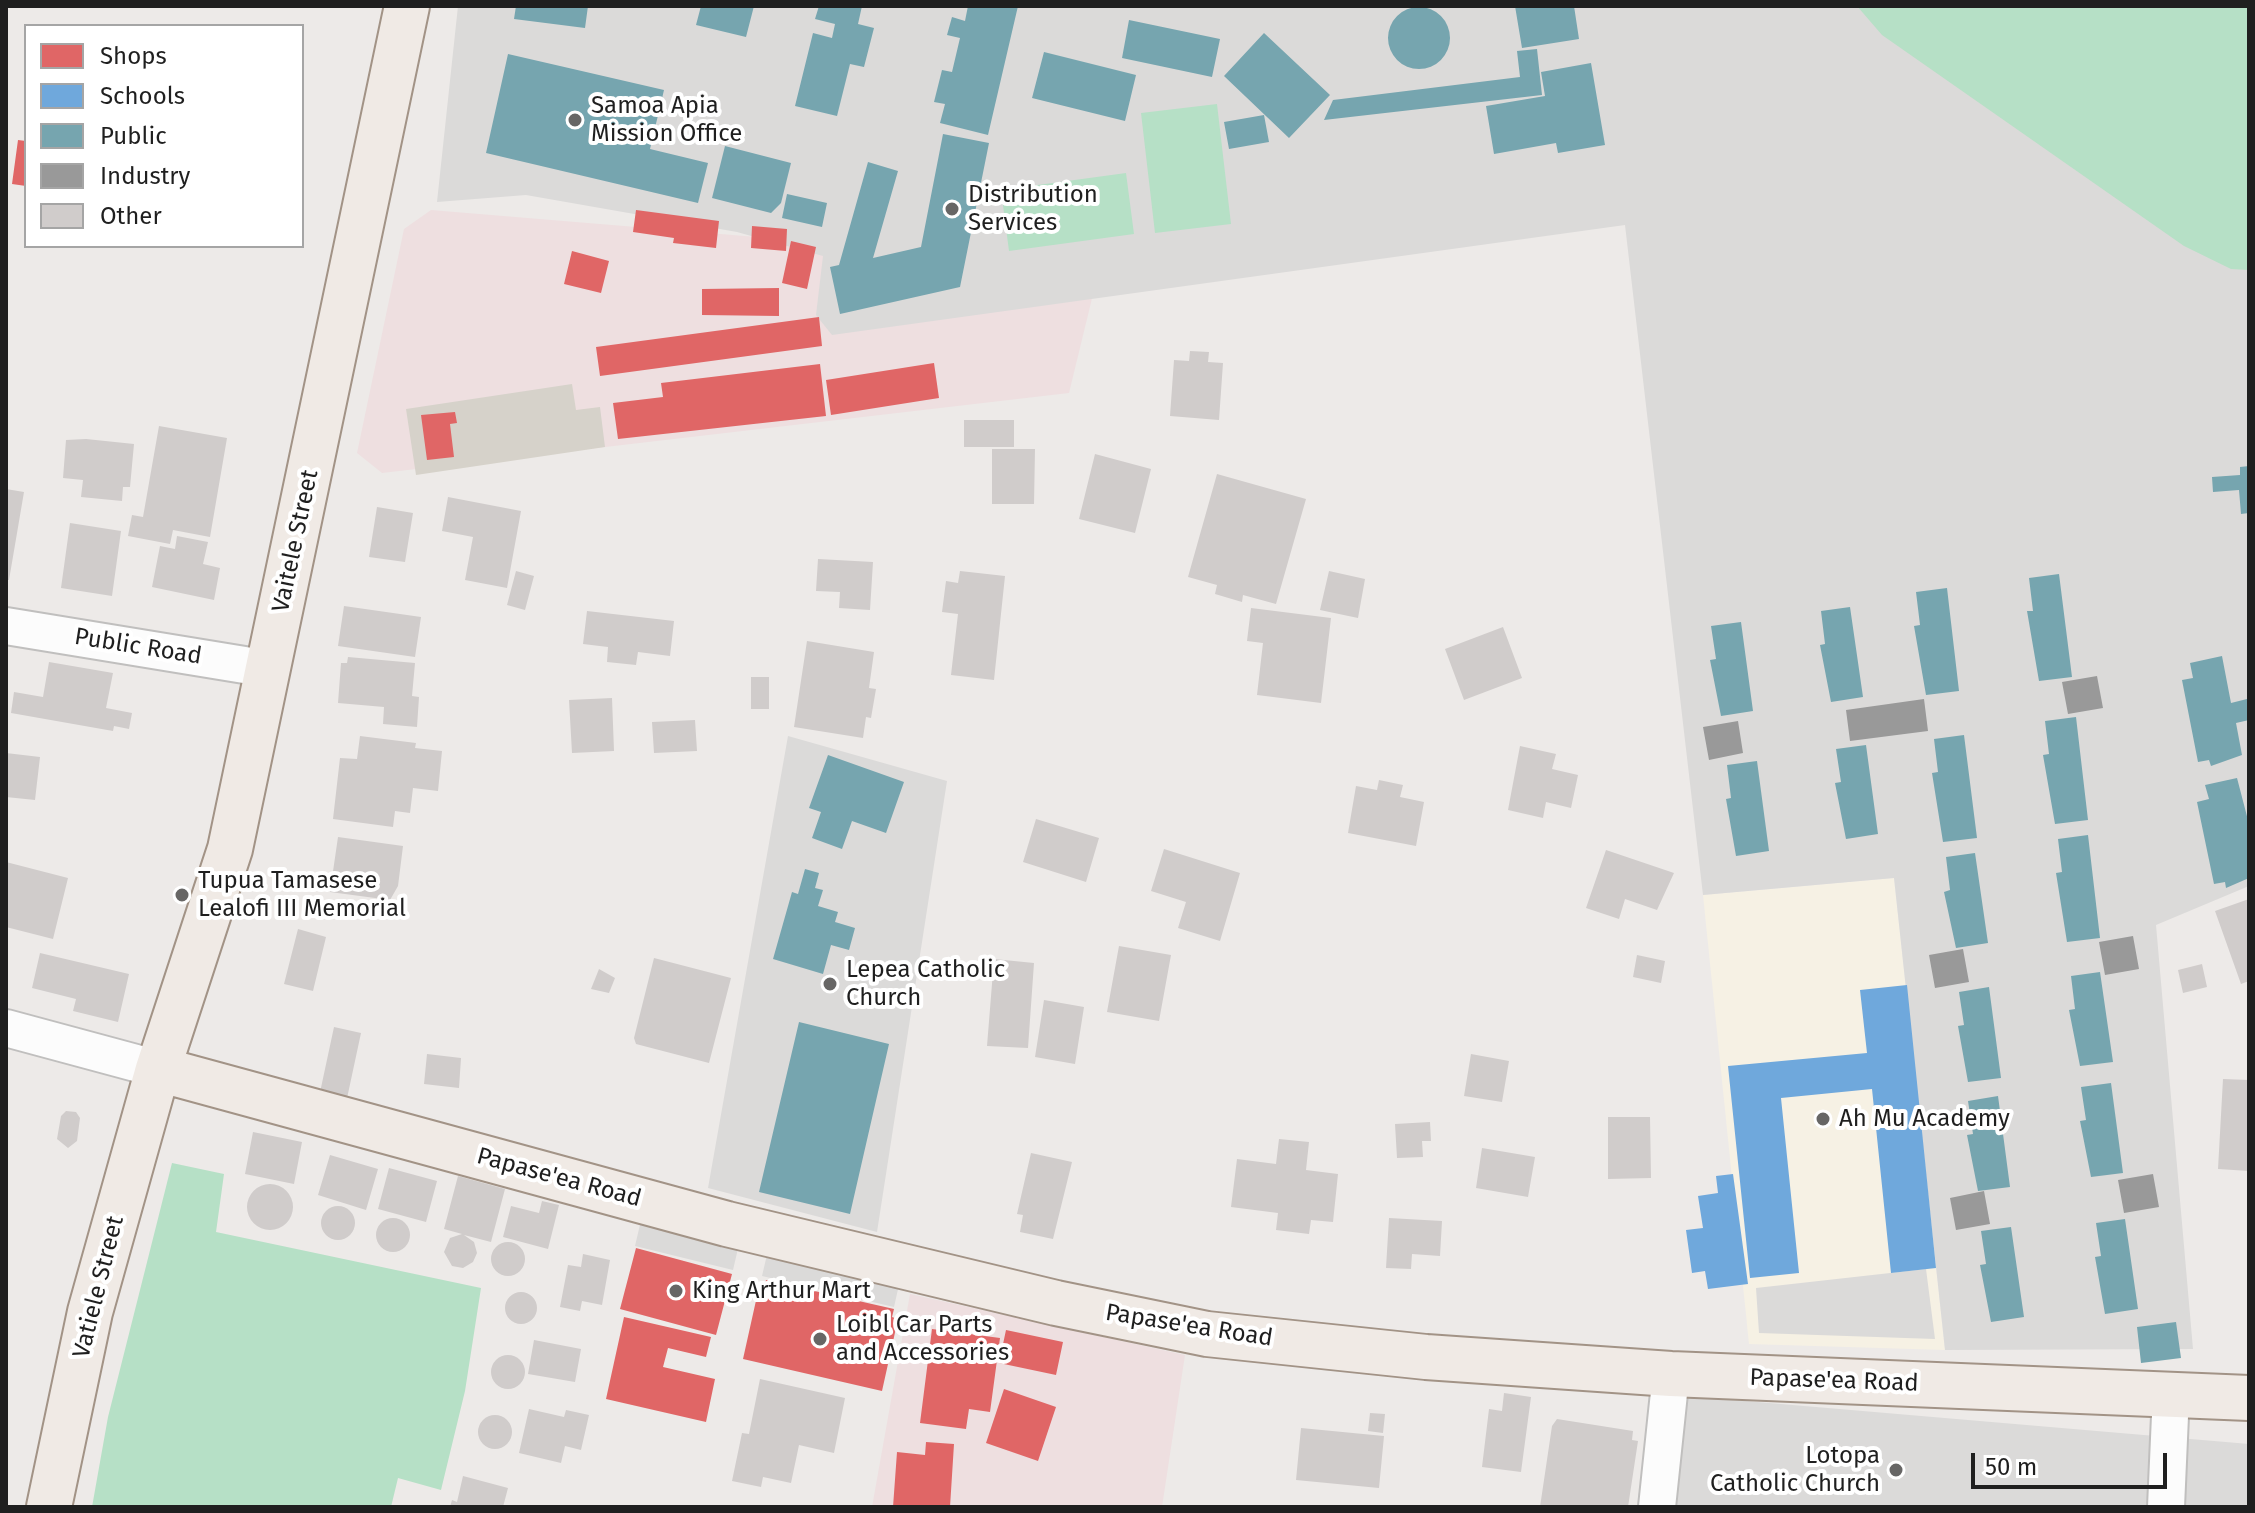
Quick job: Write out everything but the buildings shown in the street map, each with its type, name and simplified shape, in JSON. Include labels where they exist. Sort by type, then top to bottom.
[{"type":"main road","name":"Vaitele Street","points":[[158,1069],[230,849],[407,6]]},
{"type":"main road","name":"Papase'ea Road","points":[[158,1069],[727,1224],[1056,1303],[1192,1331],[1426,1357],[1671,1374],[2249,1398]]},
{"type":"main road","name":"Vatiele Street","points":[[49,1507],[90,1312],[158,1069]]},
{"type":"street","name":"Public Road","points":[[6,626],[269,669]]},
{"type":"street","points":[[6,1028],[158,1069]]},
{"type":"street","points":[[1657,1507],[1671,1374]]},
{"type":"street","points":[[2166,1507],[2171,1393]]},
{"type":"shaded area","points":[[458,6],[2249,6],[2249,886],[2156,925],[2193,1349],[1945,1350],[1894,878],[1703,895],[1625,225],[832,335],[816,315],[823,256],[737,232],[526,195],[437,202]]},
{"type":"shaded area","points":[[431,210],[829,243],[1096,282],[1069,393],[382,473],[357,453],[404,229]]},
{"type":"shaded area","points":[[572,384],[576,410],[600,407],[605,447],[416,475],[406,409]]},
{"type":"shaded area","name":"Lepea Catholic Church","points":[[788,736],[947,781],[877,1232],[708,1188]]},
{"type":"shaded area","name":"Ah Mu Academy","points":[[1894,878],[1945,1350],[1749,1344],[1703,895]]},
{"type":"shaded area","points":[[642,1216],[740,1240],[733,1270],[635,1246]]},
{"type":"shaded area","points":[[769,1246],[901,1276],[894,1307],[762,1276]]},
{"type":"shaded area","points":[[1926,1269],[1935,1339],[1759,1333],[1756,1288]]},
{"type":"shaded area","points":[[910,1294],[1185,1355],[1162,1507],[872,1507]]},
{"type":"shaded area","name":"Lotopa Catholic Church","points":[[1652,1393],[2249,1444],[2249,1507],[1637,1507]]},
{"type":"green space","points":[[1857,6],[2249,6],[2249,270],[2231,269],[2184,246],[1882,35]]},
{"type":"green space","points":[[1217,104],[1231,224],[1155,233],[1141,113]]},
{"type":"green space","points":[[1126,173],[1134,234],[1009,251],[1001,190]]},
{"type":"green space","points":[[172,1163],[224,1174],[216,1232],[481,1288],[465,1391],[441,1490],[398,1478],[391,1507],[92,1507],[108,1417]]},
{"type":"place","name":"Samoa Apia Mission Office","points":[[575,120]]},
{"type":"place","name":"Distribution Services","points":[[952,209]]},
{"type":"place","name":"Tupua Tamasese Lealofi III Memorial","points":[[182,895]]},
{"type":"place","name":"Lepea Catholic Church","points":[[830,984]]},
{"type":"place","name":"Ah Mu Academy","points":[[1823,1119]]},
{"type":"place","name":"King Arthur Mart","points":[[676,1291]]},
{"type":"place","name":"Loibl Car Parts and Accessories","points":[[820,1339]]},
{"type":"place","name":"Lotopa Catholic Church","points":[[1896,1470]]}]
